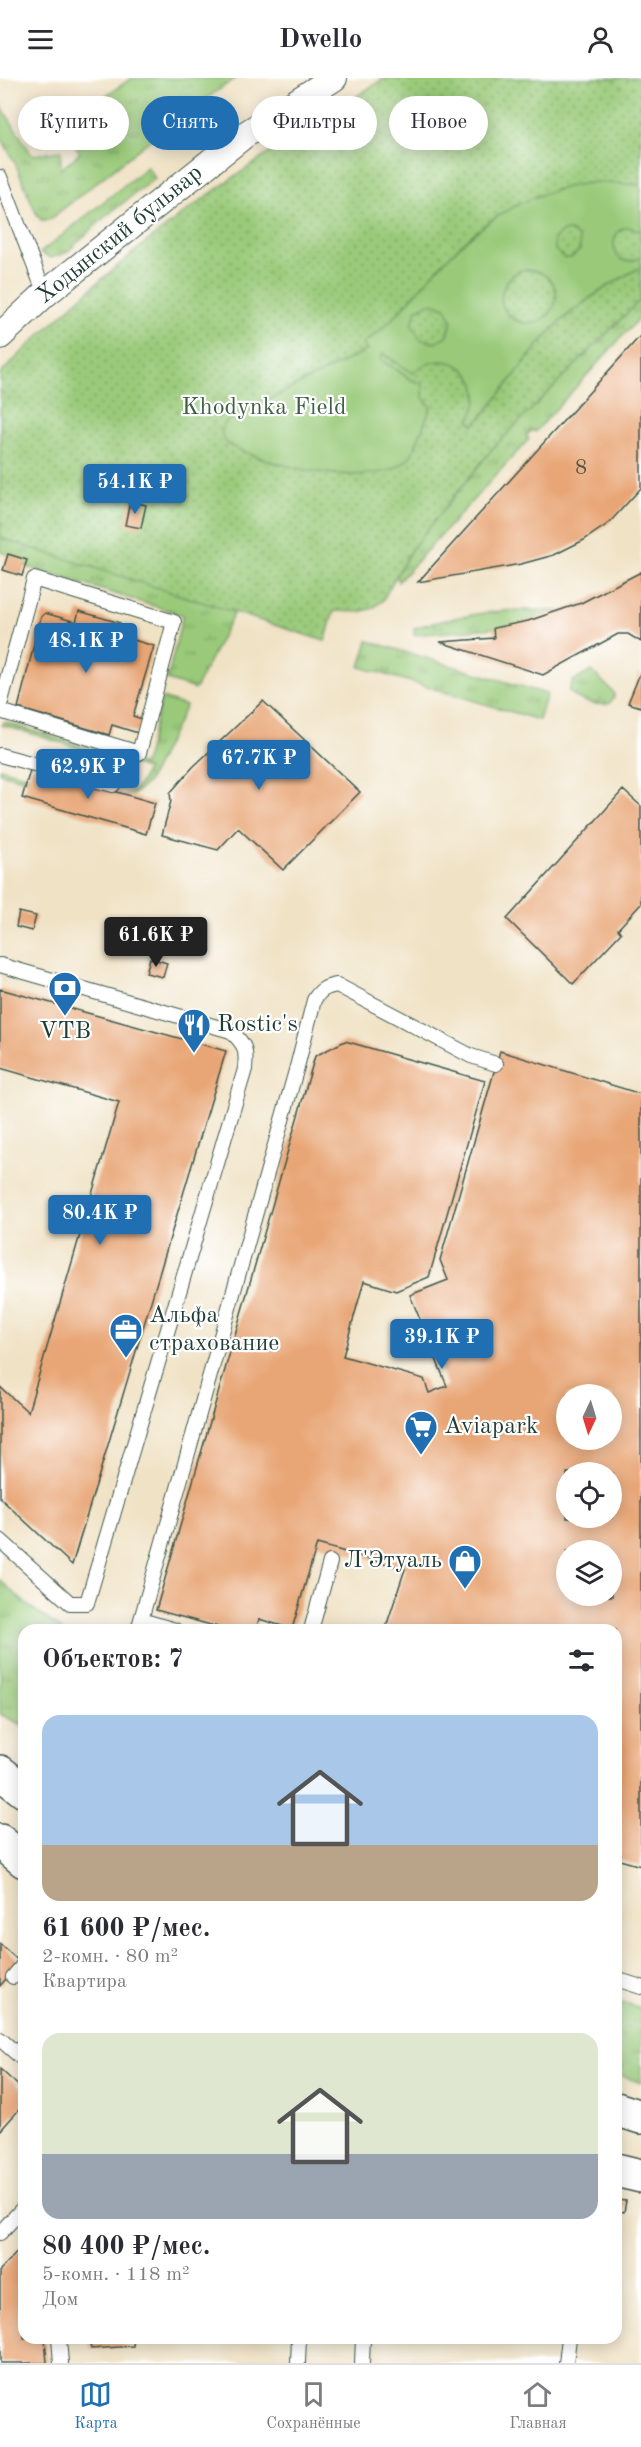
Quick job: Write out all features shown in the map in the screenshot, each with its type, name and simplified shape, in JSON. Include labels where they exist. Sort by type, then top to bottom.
[{"type":"street","name":"Ходынский бульвар","points":[[0,336],[45,294],[243,136],[334,78]]},
{"type":"street","points":[[0,1772],[18,1786]]},
{"type":"street","points":[[0,1841],[18,1856]]},
{"type":"street","points":[[622,2111],[641,2117]]},
{"type":"street","points":[[622,2171],[641,2176]]},
{"type":"lane","points":[[0,177],[45,294]]},
{"type":"lane","points":[[0,711],[140,753],[174,622],[34,579],[1,696]]},
{"type":"lane","points":[[0,755],[113,785]]},
{"type":"lane","points":[[0,965],[231,1032],[243,1042],[247,1055],[87,1602],[70,1603],[0,1540]]},
{"type":"lane","points":[[139,1624],[314,1000],[319,992],[337,985],[471,1056],[496,1064]]},
{"type":"lane","points":[[313,1624],[330,1562]]},
{"type":"lane","points":[[0,1766],[18,1771]]},
{"type":"lane","points":[[13,1977],[18,1971]]},
{"type":"lane","points":[[622,1981],[641,1987]]},
{"type":"lane","points":[[0,2039],[18,2055]]},
{"type":"lane","points":[[0,2233],[18,2214]]},
{"type":"lane","points":[[59,2344],[61,2363]]},
{"type":"lane","points":[[298,2344],[298,2363]]},
{"type":"lane","points":[[362,2363],[363,2344]]},
{"type":"lane","points":[[566,2363],[568,2344]]},
{"type":"green space","points":[[132,78],[236,78],[210,96],[141,96],[141,147],[49,220],[41,220],[0,135],[0,104],[18,133],[18,150],[29,150],[32,155],[61,151],[61,169],[80,153],[78,150],[129,150],[129,96],[105,96]]},
{"type":"green space","name":"Khodynka Field","points":[[385,78],[641,78],[641,299],[493,448],[411,550],[382,601],[373,608],[360,612],[334,611],[325,641],[0,538],[0,374],[98,282],[150,239],[273,150],[377,150],[377,96],[357,96]]},
{"type":"green space","points":[[147,167],[155,178],[106,216],[66,253],[51,258],[40,253]]},
{"type":"green space","points":[[595,182],[641,185],[641,232],[630,227],[621,229],[616,235],[614,244],[615,252],[620,259],[629,261],[641,257],[641,267],[591,297],[557,324],[474,425],[469,420],[476,405],[477,392],[473,380],[465,370],[441,361],[427,364],[413,373],[383,354],[380,359],[410,379],[423,384],[423,398],[431,407],[413,452],[401,464],[383,472],[360,475],[310,471],[266,460],[233,447],[223,439],[222,431],[227,421],[367,350],[362,344],[390,321],[448,257],[484,225],[524,202],[569,186]],"holes":[[[563,231],[570,231],[579,238],[580,250],[571,258],[564,258],[555,250],[554,239]],[[521,270],[534,271],[551,281],[556,289],[556,298],[547,316],[536,323],[523,323],[513,319],[506,312],[501,295],[511,277]],[[430,303],[445,307],[452,320],[448,335],[435,343],[420,339],[412,325],[416,310]]]},
{"type":"green space","points":[[641,281],[641,316],[535,432],[532,430],[526,436],[529,439],[398,582],[389,505]]},
{"type":"green space","points":[[0,531],[329,628],[325,641],[235,611],[195,689],[167,680],[183,615],[25,566],[26,560],[0,552]]},
{"type":"green space","points":[[521,610],[560,611],[522,623],[494,628],[414,635],[414,628],[440,621],[481,613]]},
{"type":"green space","points":[[368,641],[547,694],[539,720],[360,667]]},
{"type":"green space","points":[[592,671],[614,693],[609,704],[587,702],[572,695],[569,691],[573,681]]},
{"type":"green space","points":[[162,698],[186,706],[148,782],[131,797],[101,800],[0,773],[0,768],[79,790],[110,795],[127,794],[138,786],[147,769],[2,725],[5,722],[144,765]]},
{"type":"green space","points":[[0,1580],[26,1604],[54,1624],[18,1624],[18,1723],[0,1714]]},
{"type":"green space","points":[[622,2002],[641,2008],[641,2083],[622,2076]]},
{"type":"building","points":[[641,335],[641,488],[609,523],[584,540],[554,555],[521,564],[418,582]]},
{"type":"building","points":[[130,501],[146,505],[141,528],[125,525]]},
{"type":"building","points":[[8,554],[27,560],[22,576],[3,570]]},
{"type":"building","points":[[641,572],[641,642],[628,634],[618,634],[543,675],[440,642],[494,638],[493,628],[528,621],[581,603]]},
{"type":"building","points":[[79,611],[120,623],[117,635],[154,646],[133,716],[142,719],[138,733],[112,725],[109,735],[18,708],[41,617],[45,613],[76,622]]},
{"type":"building","points":[[641,671],[641,707],[628,703]]},
{"type":"building","points":[[263,701],[360,792],[283,870],[238,828],[218,850],[162,835],[171,801],[170,793],[193,767]]},
{"type":"building","points":[[31,767],[155,803],[146,834],[22,798]]},
{"type":"building","points":[[623,790],[641,806],[641,904],[618,929],[621,933],[573,984],[507,919]]},
{"type":"building","points":[[19,912],[36,916],[32,931],[16,927]]},
{"type":"building","points":[[150,958],[167,963],[163,977],[146,973]]},
{"type":"building","points":[[0,989],[226,1051],[72,1565],[0,1498],[0,1387],[28,1412],[119,1102],[0,1068]]},
{"type":"building","name":"Aviapark","points":[[345,1041],[485,1081],[429,1277],[396,1291],[364,1281],[343,1356],[424,1379],[429,1393],[447,1386],[410,1295],[448,1280],[440,1260],[500,1051],[641,1094],[641,1866],[622,1861],[622,1624],[387,1624],[405,1569],[317,1544],[293,1624],[276,1624],[259,1619],[258,1624],[207,1624],[156,1610],[315,1056]]},
{"type":"building","points":[[0,1944],[18,1960],[18,1964],[0,1986]]},
{"type":"building","points":[[0,2069],[18,2086],[18,2111],[0,2131]]},
{"type":"building","points":[[622,2201],[626,2201],[624,2212],[622,2212]]},
{"type":"building","points":[[18,2251],[18,2344],[45,2344],[47,2363],[0,2363],[0,2270]]},
{"type":"building","points":[[90,2344],[133,2344],[133,2346],[91,2349]]},
{"type":"place","name":"VTB","points":[[65,1017]]},
{"type":"place","name":"Rostic's","points":[[194,1054]]},
{"type":"place","name":"Альфа страхование","points":[[126,1359]]},
{"type":"place","name":"Aviapark","points":[[421,1456]]},
{"type":"place","name":"Л'Этуаль","points":[[465,1590]]}]
